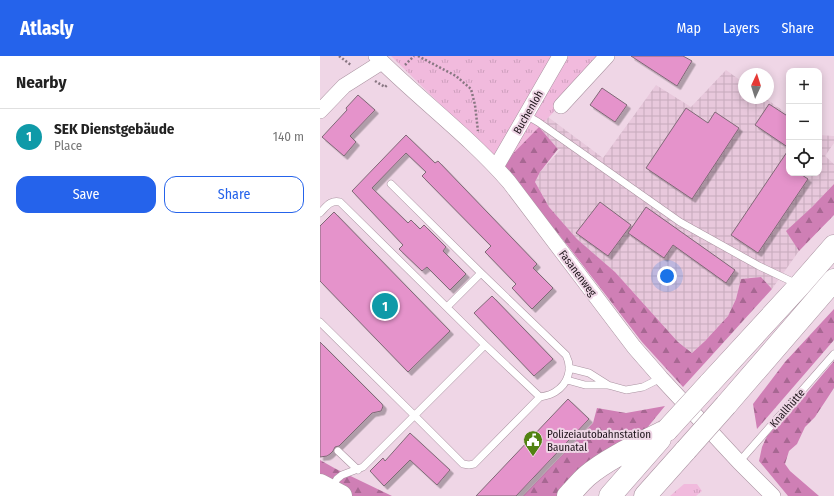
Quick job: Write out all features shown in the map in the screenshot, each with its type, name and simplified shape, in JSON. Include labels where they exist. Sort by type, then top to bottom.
[{"type":"highway","points":[[610,496],[667,430],[834,246]]},
{"type":"highway","points":[[645,496],[834,280]]},
{"type":"highway","points":[[568,496],[588,476],[609,461],[667,430]]},
{"type":"street","name":"Buchenloh","points":[[496,167],[560,56]]},
{"type":"street","points":[[562,106],[607,56]]},
{"type":"street","name":"Fasanenweg","points":[[379,59],[496,167],[634,347],[739,462],[773,496]]},
{"type":"street","points":[[320,111],[344,86],[379,59]]},
{"type":"lane","points":[[526,115],[680,222],[760,266],[800,285]]},
{"type":"lane","points":[[320,322],[463,464],[474,464],[540,397],[554,393],[563,386],[567,380],[569,361],[566,355],[391,184]]},
{"type":"lane","points":[[320,213],[335,201],[340,202],[485,346],[540,397]]},
{"type":"lane","points":[[447,307],[481,273]]},
{"type":"lane","points":[[329,492],[337,479],[342,475],[363,467],[485,346]]},
{"type":"lane","name":"Knallhütte","points":[[739,462],[834,354]]},
{"type":"lane","points":[[569,368],[589,373],[608,386]]},
{"type":"lane","points":[[567,380],[585,385],[608,386],[626,390],[643,387],[661,378]]},
{"type":"lane","points":[[338,451],[358,470]]},
{"type":"path","points":[[418,56],[456,76],[471,89],[476,105],[480,151]]},
{"type":"shaded area","points":[[726,70],[738,79],[738,104],[773,104],[786,113],[786,176],[822,176],[822,135],[834,136],[834,143],[825,156],[834,164],[834,184],[787,231],[799,251],[772,289],[761,277],[741,279],[736,299],[728,316],[692,353],[678,342],[615,272],[577,239],[549,207],[535,182],[540,172],[561,149],[558,149],[539,127],[548,117],[603,158],[656,85],[691,107]]},
{"type":"green space","points":[[391,56],[606,56],[502,165]]},
{"type":"green space","points":[[539,127],[558,149],[540,172],[535,182],[549,207],[577,239],[615,272],[678,342],[692,353],[728,316],[736,299],[741,279],[761,277],[772,289],[683,387],[642,342],[568,246],[502,165]]},
{"type":"green space","points":[[834,184],[834,215],[799,251],[786,231]]},
{"type":"green space","points":[[834,309],[834,340],[757,429],[753,404],[785,362]]},
{"type":"green space","points":[[834,361],[834,388],[815,417],[805,427],[797,444],[789,451],[785,464],[790,471],[819,496],[788,496],[759,461],[762,447],[767,436],[801,400]]},
{"type":"green space","points":[[665,406],[642,434],[575,478],[557,496],[523,496],[593,423],[597,408],[626,413]]},
{"type":"green space","points":[[320,460],[392,496],[349,496],[320,481]]},
{"type":"green space","points":[[684,484],[697,484],[702,491],[696,496],[670,496]]},
{"type":"building","points":[[631,56],[683,56],[692,61],[677,86]]},
{"type":"building","points":[[602,88],[627,105],[615,122],[590,105]]},
{"type":"building","points":[[358,95],[375,110],[350,136],[356,142],[344,156],[322,137],[347,110],[346,108]]},
{"type":"building","points":[[769,104],[786,115],[786,146],[755,125]]},
{"type":"building","points":[[686,108],[708,123],[715,112],[739,128],[692,199],[646,168]]},
{"type":"building","points":[[406,135],[435,163],[438,161],[537,264],[533,268],[553,288],[532,309],[512,288],[516,284],[485,252],[491,246],[422,176],[426,172],[406,153],[372,188],[408,223],[411,220],[420,229],[424,225],[446,247],[443,251],[466,274],[450,290],[427,267],[422,271],[399,249],[403,245],[352,191]]},
{"type":"building","points":[[786,153],[786,176],[804,176],[808,179],[758,253],[731,235]]},
{"type":"building","points":[[600,202],[631,225],[608,256],[576,233]]},
{"type":"building","points":[[646,207],[735,270],[726,283],[673,245],[664,258],[628,233]]},
{"type":"building","points":[[334,212],[450,331],[408,372],[320,281],[320,226]]},
{"type":"building","points":[[492,296],[553,359],[534,376],[474,313]]},
{"type":"building","points":[[320,342],[383,406],[381,411],[372,413],[339,446],[335,447],[330,454],[320,457]]},
{"type":"building","name":"Polizeiautobahnstation Baunatal","points":[[568,399],[589,419],[516,496],[476,496]]},
{"type":"building","points":[[410,433],[450,470],[437,485],[410,460],[384,486],[370,471],[383,458],[385,461]]},
{"type":"place","name":"SEK Dienstgebäude","points":[[385,306]]},
{"type":"place","name":"Polizeiautobahnstation Baunatal","points":[[533,457]]}]
